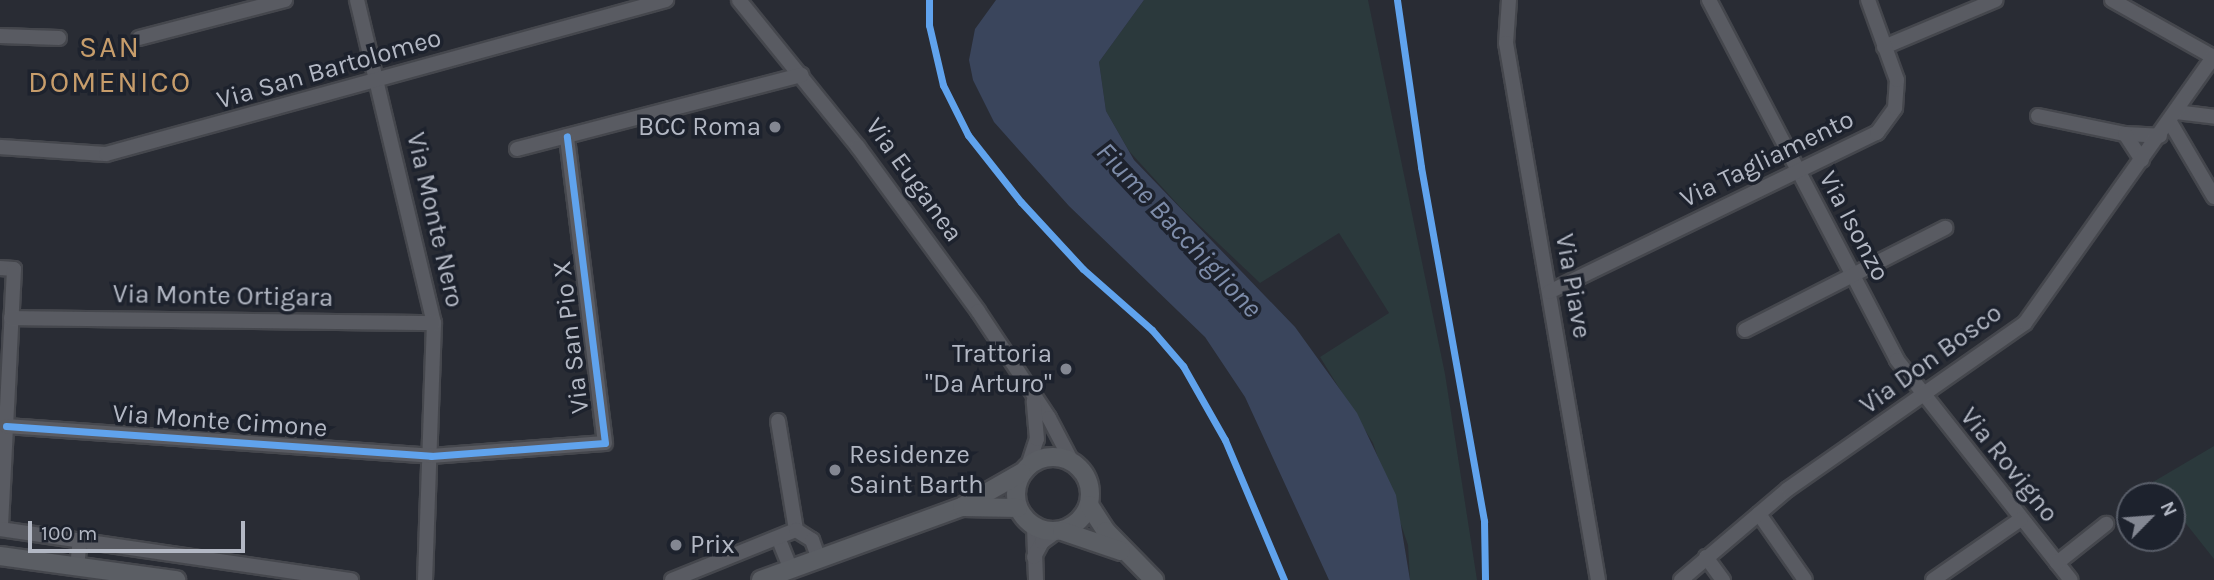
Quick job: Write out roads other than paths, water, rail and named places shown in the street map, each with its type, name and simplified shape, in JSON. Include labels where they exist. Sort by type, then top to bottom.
[{"type":"main road","points":[[962,507],[983,491],[1049,456],[1072,462]]},
{"type":"main road","name":"Via Euganea","points":[[1072,462],[1089,485],[1089,505],[1125,552],[1154,580]]},
{"type":"main road","name":"Via Euganea","points":[[1018,508],[1015,490],[1024,470]]},
{"type":"main road","points":[[761,580],[962,507],[992,504],[1018,508],[1034,527]]},
{"type":"main road","points":[[1059,531],[1079,521],[1089,505]]},
{"type":"main road","name":"Via Euganea","points":[[1034,527],[1059,531],[1125,552]]},
{"type":"main road","points":[[0,556],[77,567],[115,576],[176,580]]},
{"type":"street","points":[[139,38],[285,0]]},
{"type":"street","name":"Via Monte Nero","points":[[357,0],[434,323],[432,456],[425,580]]},
{"type":"street","name":"Via San Bartolomeo","points":[[0,147],[106,154],[667,0]]},
{"type":"street","name":"Via Euganea","points":[[739,0],[802,75],[978,311],[1033,399],[1049,418],[1072,462]]},
{"type":"street","name":"Via Piave","points":[[1509,0],[1506,43],[1598,580]]},
{"type":"street","name":"Via Isonzo","points":[[1709,0],[1897,360],[1923,397]]},
{"type":"street","name":"Via Tagliamento","points":[[1549,292],[1877,133],[1895,108],[1897,80],[1868,0]]},
{"type":"street","points":[[1884,47],[1996,0]]},
{"type":"street","points":[[2112,0],[2214,56]]},
{"type":"street","points":[[0,36],[60,38]]},
{"type":"street","name":"Via Don Bosco","points":[[1681,580],[1759,514],[2025,323],[2160,136],[2214,56]]},
{"type":"street","points":[[517,149],[802,75]]},
{"type":"street","points":[[2038,116],[2125,134],[2160,136]]},
{"type":"street","points":[[2214,117],[2173,117],[2214,197]]},
{"type":"street","points":[[2125,134],[2142,160]]},
{"type":"street","name":"Via San Pio X","points":[[432,456],[605,443],[567,136]]},
{"type":"street","points":[[1745,330],[1945,229]]},
{"type":"street","points":[[0,268],[14,269],[0,529],[80,540],[280,575],[351,580]]},
{"type":"street","name":"Via Monte Ortigara","points":[[11,318],[434,323]]},
{"type":"street","name":"Via Rovigno","points":[[1923,397],[2071,580]]},
{"type":"street","name":"Via Euganea","points":[[1024,470],[1037,439],[1033,399]]},
{"type":"street","points":[[778,421],[796,530],[812,540],[819,559]]},
{"type":"street","name":"Via Monte Cimone","points":[[6,426],[432,456]]},
{"type":"street","points":[[1759,514],[1805,580]]},
{"type":"street","points":[[1933,580],[2021,519]]},
{"type":"street","name":"Via Rovigno","points":[[2057,563],[2106,524]]},
{"type":"street","points":[[1034,527],[1033,559],[1036,580]]},
{"type":"street","points":[[672,580],[779,540],[796,530]]},
{"type":"street","points":[[1033,559],[1042,542],[1059,531]]},
{"type":"street","points":[[77,567],[80,540]]},
{"type":"street","points":[[779,540],[791,570]]},
{"type":"street","points":[[1706,557],[1723,580]]},
{"type":"water","name":"Fiume Bacchiglione","points":[[996,0],[1144,0],[1099,62],[1106,111],[1134,160],[1295,327],[1357,413],[1396,495],[1410,580],[1329,580],[1245,397],[1205,337],[1069,206],[994,122],[973,80],[969,60],[975,29]]},
{"type":"place","name":"BCC Roma","points":[[775,127]]},
{"type":"place","name":"Trattoria \"Da Arturo\"","points":[[1066,369]]},
{"type":"place","name":"Residenze Saint Barth","points":[[835,470]]},
{"type":"place","name":"Prix","points":[[676,545]]},
{"type":"district","name":"SAN DOMENICO","points":[[110,64]]}]
